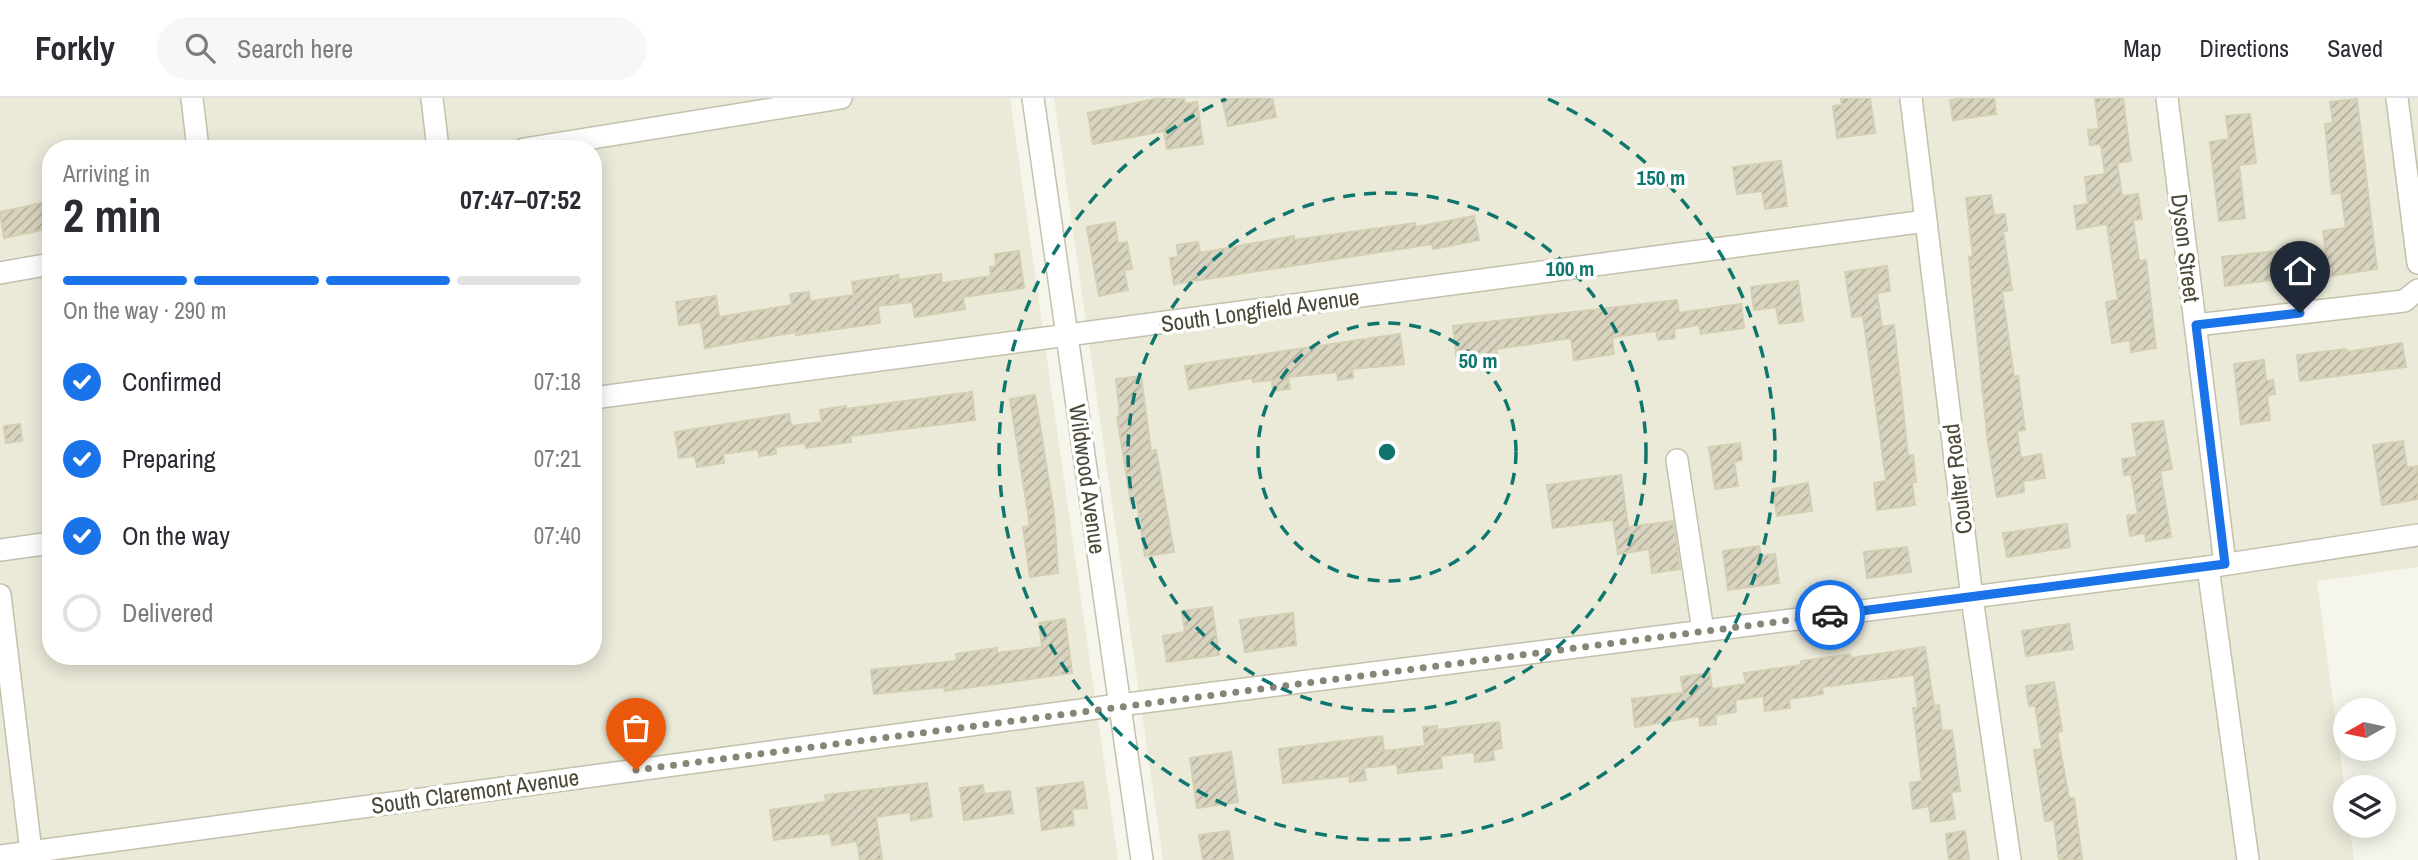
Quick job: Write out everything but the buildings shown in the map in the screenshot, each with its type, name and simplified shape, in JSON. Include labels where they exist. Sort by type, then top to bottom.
[{"type":"street","points":[[192,98],[197,140]]},
{"type":"street","points":[[432,98],[437,140]]},
{"type":"street","points":[[580,140],[841,98]]},
{"type":"street","name":"Wildwood Avenue","points":[[1033,98],[1142,860]]},
{"type":"street","name":"Coulter Road","points":[[1911,98],[1972,597],[2010,860]]},
{"type":"street","name":"Dyson Street","points":[[2167,98],[2196,325],[2216,565],[2248,860]]},
{"type":"street","points":[[2397,98],[2418,263]]},
{"type":"street","name":"South Longfield Avenue","points":[[602,397],[1926,221]]},
{"type":"street","points":[[0,272],[42,265]]},
{"type":"street","points":[[2196,325],[2404,301],[2418,290]]},
{"type":"street","points":[[1677,460],[1703,631]]},
{"type":"street","name":"South Claremont Avenue","points":[[0,856],[32,855],[1119,705],[1972,597],[2418,535]]},
{"type":"street","points":[[0,550],[42,544]]},
{"type":"street","points":[[0,595],[32,855]]},
{"type":"shaded area","points":[[0,98],[1010,98],[1118,860],[0,860]]},
{"type":"shaded area","points":[[1054,98],[2418,98],[2418,567],[2317,581],[2333,702],[2333,761],[2341,761],[2343,775],[2333,775],[2333,838],[2351,838],[2354,860],[1163,860]]},
{"type":"way so far","points":[[636,770],[1104,707],[1830,615]]},
{"type":"route","points":[[1830,615],[2225,564],[2196,325],[2300,313]]}]
